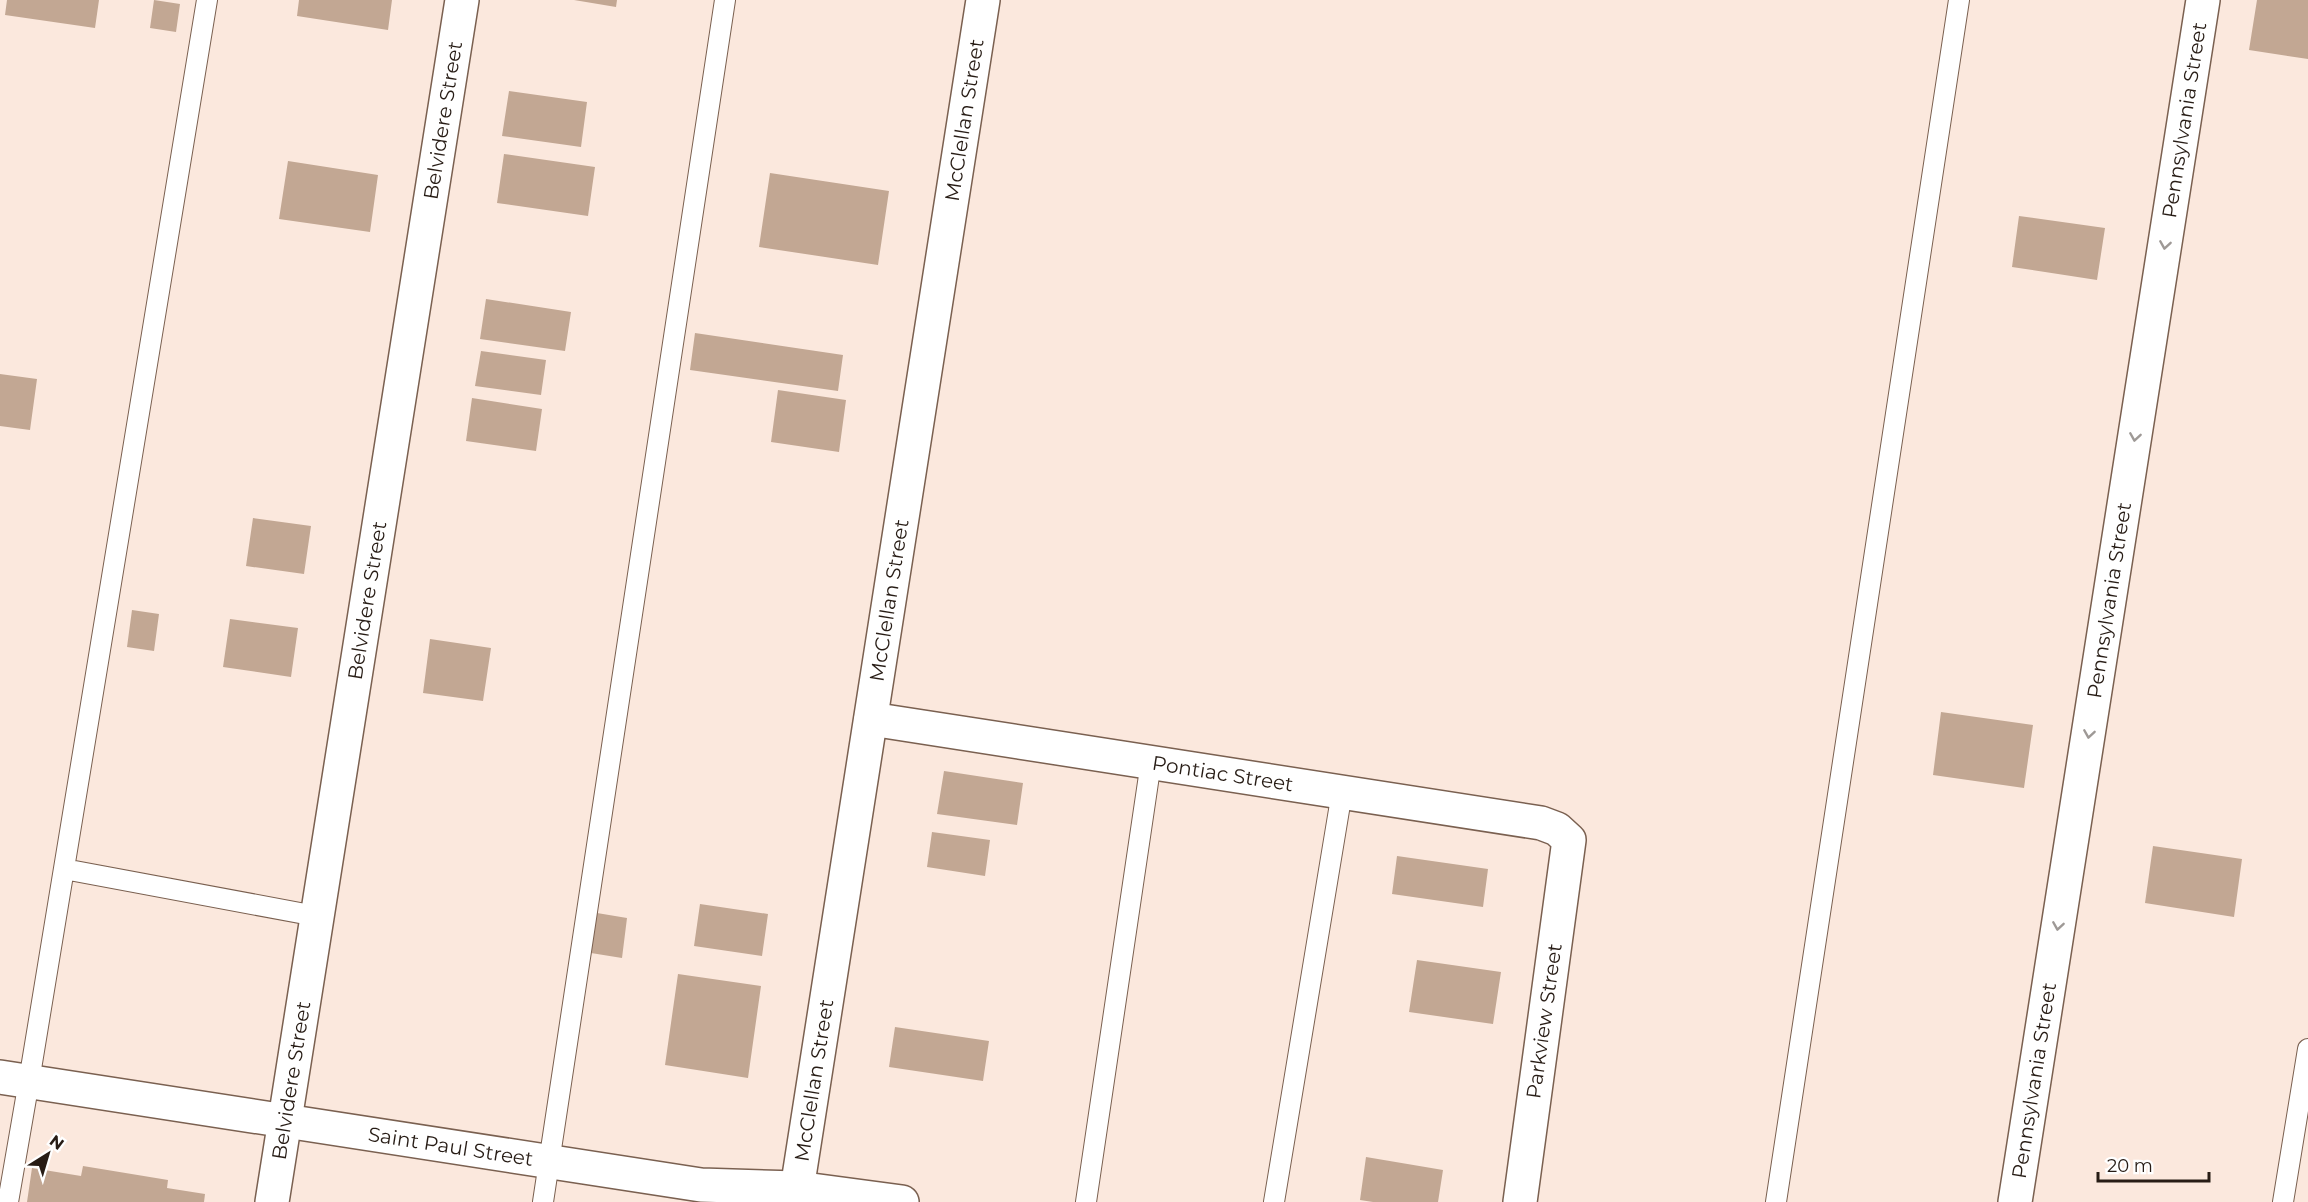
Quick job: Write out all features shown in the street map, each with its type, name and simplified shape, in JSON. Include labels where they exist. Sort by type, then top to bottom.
[{"type":"street","name":"Belvidere Street","points":[[272,1202],[462,0]]},
{"type":"street","name":"McClellan Street","points":[[796,1195],[983,0]]},
{"type":"street","name":"Pennsylvania Street","points":[[2015,1202],[2203,0]]},
{"type":"street","name":"Pontiac Street","points":[[871,719],[1541,823],[1557,829],[1569,840]]},
{"type":"street","name":"Parkview Street","points":[[1520,1202],[1569,840]]},
{"type":"street","name":"Saint Paul Street","points":[[15,1079],[701,1185],[796,1195],[902,1202]]},
{"type":"lane","points":[[8,1202],[15,1079],[64,868],[207,0]]},
{"type":"lane","points":[[543,1202],[725,0]]},
{"type":"lane","points":[[1776,1202],[1959,0]]},
{"type":"lane","points":[[1086,1202],[1151,762]]},
{"type":"lane","points":[[1274,1202],[1342,792]]},
{"type":"lane","points":[[64,868],[316,916]]},
{"type":"lane","points":[[2283,1202],[2308,1049]]},
{"type":"building","points":[[7,0],[99,0],[95,28],[5,15]]},
{"type":"building","points":[[154,0],[180,4],[176,32],[150,28]]},
{"type":"building","points":[[299,0],[392,0],[388,30],[297,16]]},
{"type":"building","points":[[574,0],[617,0],[616,7]]},
{"type":"building","points":[[2257,0],[2308,0],[2308,59],[2249,50]]},
{"type":"building","points":[[509,91],[587,102],[581,147],[502,136]]},
{"type":"building","points":[[504,154],[595,167],[588,216],[497,203]]},
{"type":"building","points":[[288,161],[378,175],[370,232],[279,219]]},
{"type":"building","points":[[770,173],[889,191],[878,265],[759,247]]},
{"type":"building","points":[[2019,216],[2105,228],[2097,280],[2012,267]]},
{"type":"building","points":[[486,299],[571,312],[565,351],[480,339]]},
{"type":"building","points":[[695,333],[843,355],[838,391],[690,370]]},
{"type":"building","points":[[481,351],[546,360],[541,395],[475,386]]},
{"type":"building","points":[[0,374],[37,379],[30,430],[0,426]]},
{"type":"building","points":[[778,390],[846,400],[839,452],[771,442]]},
{"type":"building","points":[[472,398],[542,409],[536,451],[466,441]]},
{"type":"building","points":[[253,518],[311,526],[304,574],[246,566]]},
{"type":"building","points":[[132,610],[159,614],[154,651],[127,647]]},
{"type":"building","points":[[230,619],[298,628],[291,677],[223,667]]},
{"type":"building","points":[[430,639],[491,648],[483,701],[423,693]]},
{"type":"building","points":[[1941,712],[2033,725],[2024,788],[1933,775]]},
{"type":"building","points":[[944,771],[1023,783],[1017,825],[937,814]]},
{"type":"building","points":[[932,832],[990,840],[985,876],[927,867]]},
{"type":"building","points":[[2153,846],[2242,859],[2234,917],[2145,903]]},
{"type":"building","points":[[1397,856],[1488,869],[1483,907],[1392,894]]},
{"type":"building","points":[[700,904],[768,914],[762,956],[694,946]]},
{"type":"building","points":[[597,913],[627,918],[622,958],[591,953]]},
{"type":"building","points":[[1417,960],[1501,972],[1493,1024],[1409,1012]]},
{"type":"building","points":[[678,974],[761,986],[748,1078],[665,1065]]},
{"type":"building","points":[[895,1027],[989,1041],[983,1081],[889,1067]]},
{"type":"building","points":[[1366,1157],[1443,1170],[1438,1202],[1360,1200]]},
{"type":"building","points":[[83,1166],[168,1180],[167,1188],[205,1194],[204,1202],[27,1202],[32,1168],[81,1176]]}]
